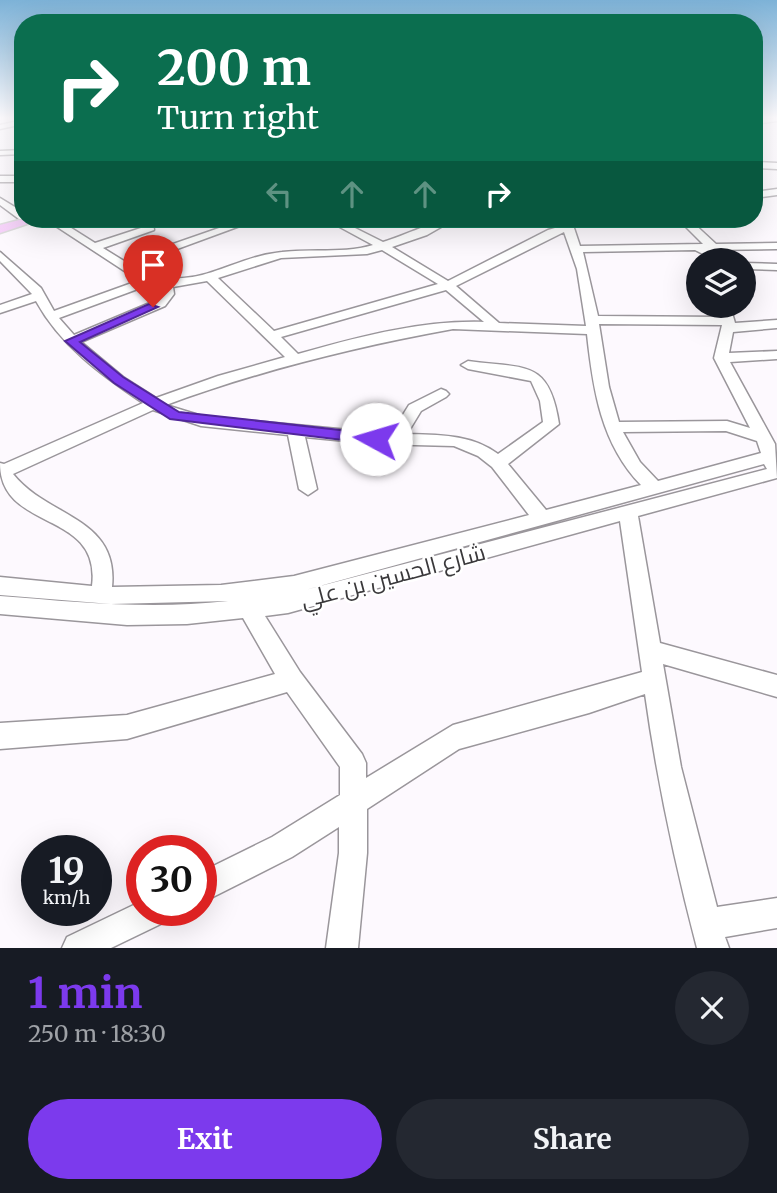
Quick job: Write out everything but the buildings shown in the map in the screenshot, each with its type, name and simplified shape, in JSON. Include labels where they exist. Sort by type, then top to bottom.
[{"type":"street","points":[[64,228],[152,281],[167,284],[210,277],[280,255],[360,252],[433,228]]},
{"type":"street","points":[[95,247],[150,228]]},
{"type":"street","points":[[123,265],[228,228]]},
{"type":"street","points":[[347,228],[449,285],[471,301],[495,326]]},
{"type":"street","points":[[271,336],[449,285],[559,228]]},
{"type":"street","points":[[569,228],[583,267],[591,325],[613,427],[625,459],[636,473],[654,487]]},
{"type":"street","points":[[693,228],[712,246]]},
{"type":"street","points":[[752,248],[755,245]]},
{"type":"street","points":[[576,249],[777,246]]},
{"type":"street","points":[[0,255],[40,295],[52,316],[72,341],[118,380],[175,416],[395,440],[456,441],[484,452],[498,463],[542,517]]},
{"type":"street","points":[[756,266],[777,267]]},
{"type":"street","points":[[210,277],[293,357]]},
{"type":"street","points":[[52,316],[152,281]]},
{"type":"street","points":[[72,341],[161,303],[169,295],[167,284]]},
{"type":"street","points":[[0,309],[40,295]]},
{"type":"street","points":[[727,318],[721,358],[773,461]]},
{"type":"street","points":[[101,596],[105,562],[99,548],[75,527],[23,497],[1,470],[154,404],[293,357],[429,328],[591,325],[727,318],[777,324]]},
{"type":"street","points":[[721,358],[777,355]]},
{"type":"street","points":[[468,365],[528,374],[541,383],[548,401],[551,424],[498,463]]},
{"type":"street","points":[[395,440],[415,408],[440,394]]},
{"type":"street","points":[[613,427],[727,426],[773,461]]},
{"type":"street","points":[[295,430],[308,489]]},
{"type":"street","name":"شارع الحسين بن علي","points":[[0,586],[101,596],[212,595],[294,585],[654,487],[773,461]]},
{"type":"street","name":"شارع الحسين بن علي","points":[[0,605],[127,617],[250,610],[324,596],[628,512],[773,461]]},
{"type":"street","points":[[628,512],[668,766],[689,862],[711,936],[777,913]]},
{"type":"street","points":[[250,610],[292,681],[353,763],[353,853],[342,948]]},
{"type":"street","points":[[649,650],[777,686]]},
{"type":"street","points":[[217,880],[282,847],[453,737],[589,701],[655,679]]},
{"type":"street","points":[[0,736],[127,727],[292,681]]},
{"type":"street","points":[[78,948],[126,925]]},
{"type":"route","points":[[153,307],[72,341],[118,380],[175,416],[376,439]]}]
